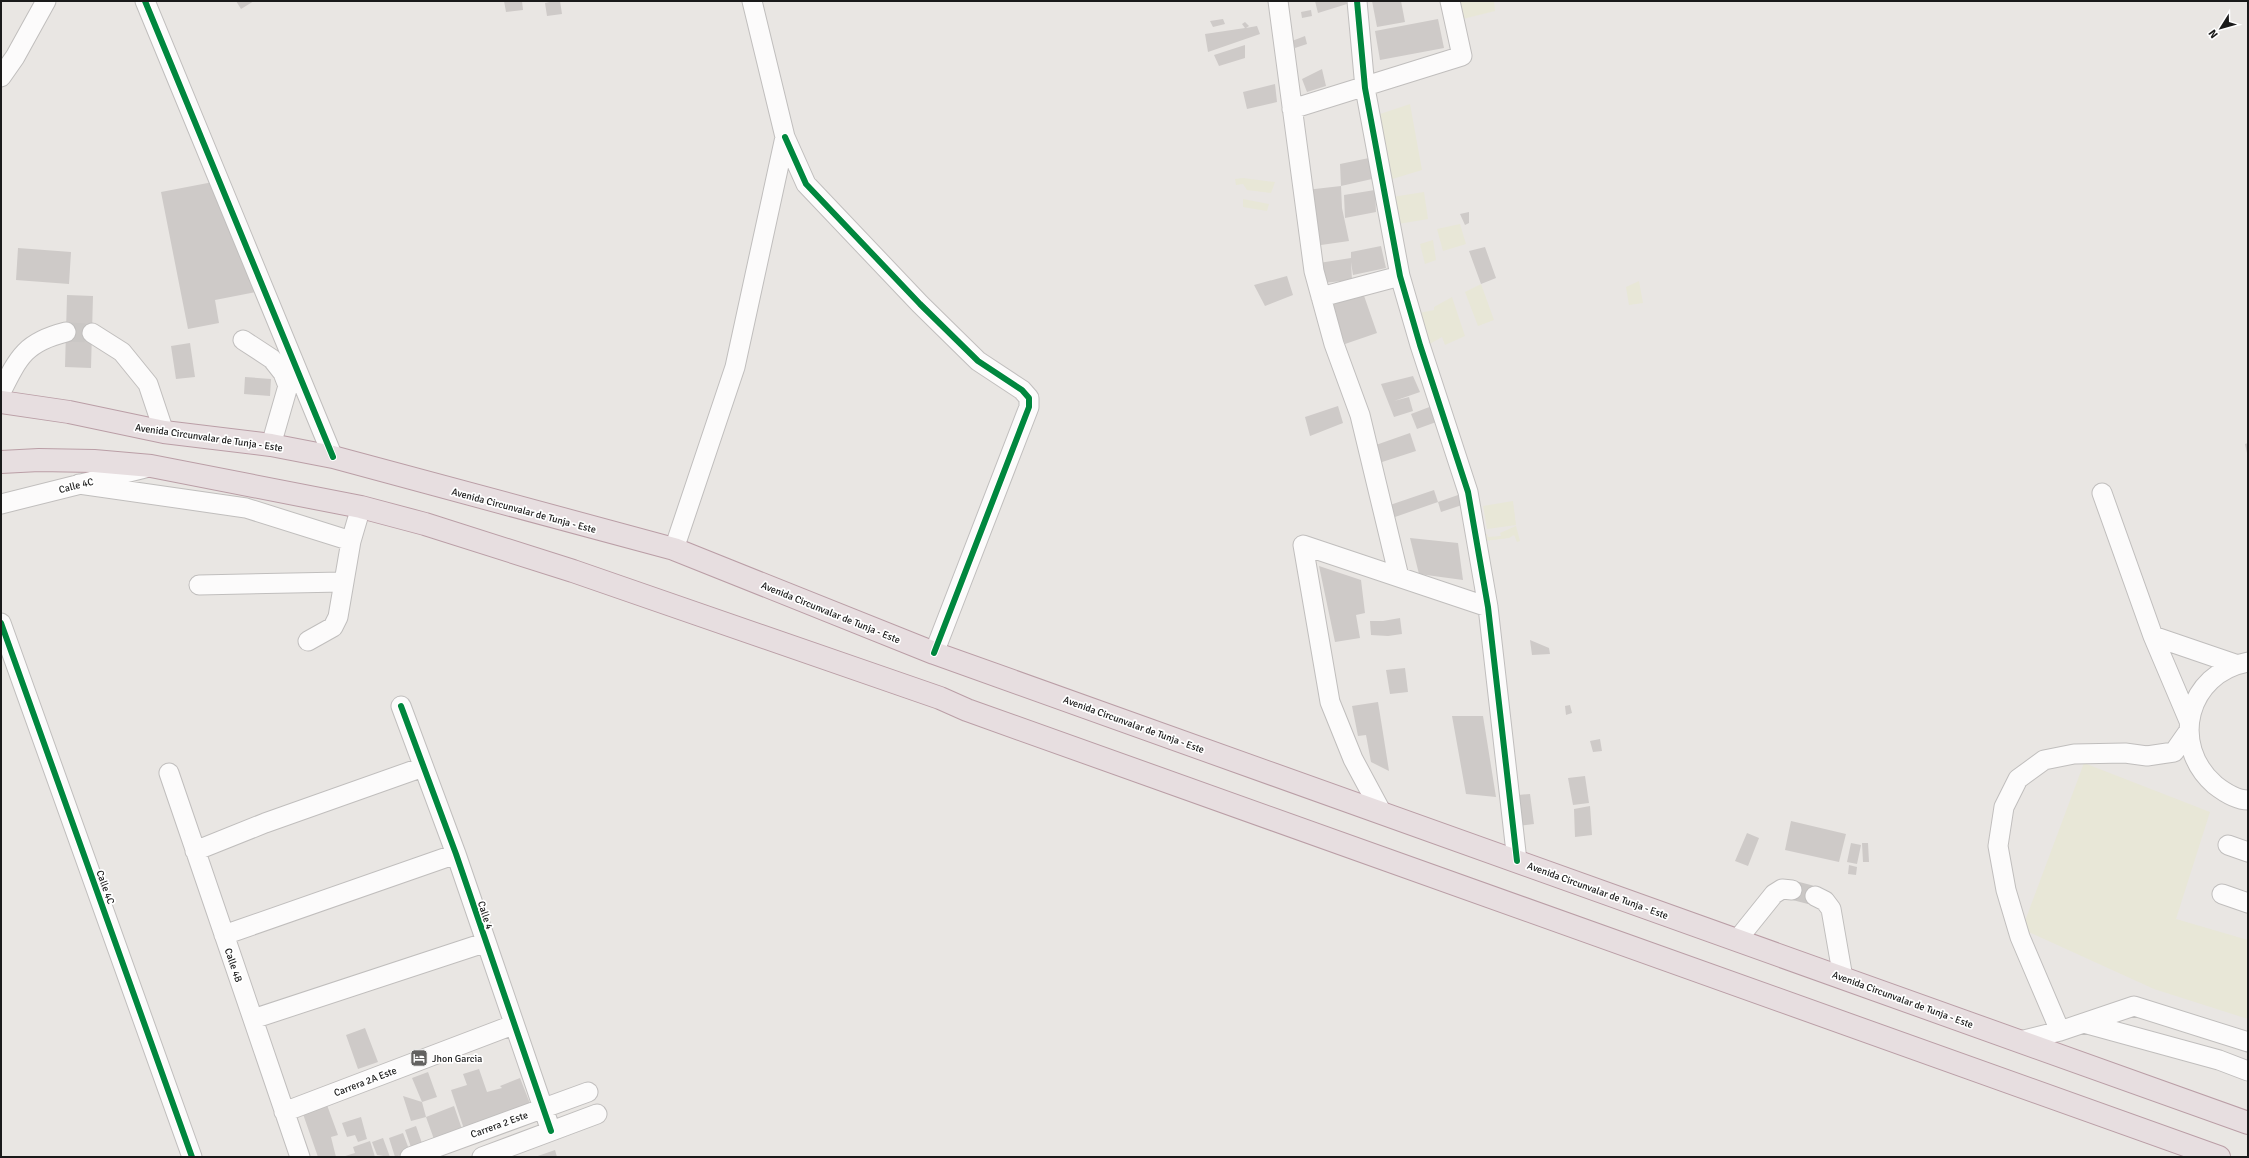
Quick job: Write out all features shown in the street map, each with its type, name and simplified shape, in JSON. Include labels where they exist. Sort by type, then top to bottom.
[{"type":"highway","name":"Avenida Circunvalar de Tunja - Este","points":[[1,402],[69,412],[164,432],[271,445],[333,457],[674,550],[934,653],[2248,1122]]},
{"type":"highway","points":[[1,462],[39,460],[94,461],[151,466],[361,507],[425,524],[573,571],[940,698],[975,713],[2219,1157]]},
{"type":"street","points":[[1,77],[15,57],[46,1]]},
{"type":"street","points":[[145,1],[333,457]]},
{"type":"street","points":[[752,1],[785,137],[806,184],[920,304],[978,361],[1022,390],[1029,398],[1029,407],[934,653]]},
{"type":"street","points":[[1278,1],[1314,271],[1334,344],[1360,414],[1399,577]]},
{"type":"street","points":[[1356,1],[1365,88],[1400,276],[1422,351],[1468,492],[1488,607],[1517,862]]},
{"type":"street","points":[[1292,109],[1365,88],[1462,56],[1450,1]]},
{"type":"street","points":[[674,550],[735,368],[785,137]]},
{"type":"street","points":[[1321,298],[1400,276]]},
{"type":"street","points":[[1,392],[24,351],[44,337],[66,332]]},
{"type":"street","points":[[92,333],[122,352],[148,384],[164,432]]},
{"type":"street","points":[[243,340],[272,359],[283,373],[288,386],[271,445]]},
{"type":"street","name":"Calle 4C","points":[[1,504],[151,466]]},
{"type":"street","points":[[79,484],[246,508],[351,541]]},
{"type":"street","points":[[2102,493],[2153,636],[2189,727],[2193,756],[2205,776],[2222,791],[2248,800]]},
{"type":"street","points":[[308,640],[333,627],[338,617],[342,582],[351,541],[361,507]]},
{"type":"street","points":[[1382,813],[1353,759],[1330,702],[1303,545],[1488,607]]},
{"type":"street","points":[[199,585],[342,582]]},
{"type":"street","name":"Calle 4C","points":[[1,623],[192,1157]]},
{"type":"street","points":[[2153,636],[2242,663]]},
{"type":"street","points":[[2060,1031],[2020,936],[2006,890],[1998,846],[2004,807],[2018,779],[2044,760],[2074,754],[2147,756],[2174,752],[2189,727],[2197,697],[2213,677],[2242,663]]},
{"type":"street","name":"Calle 4","points":[[401,706],[456,854],[484,943],[551,1131]]},
{"type":"street","points":[[195,851],[265,823],[423,767]]},
{"type":"street","name":"Calle 4B","points":[[169,773],[300,1157]]},
{"type":"street","points":[[2228,845],[2248,852]]},
{"type":"street","points":[[224,935],[456,854]]},
{"type":"street","points":[[1737,940],[1774,894],[1782,889],[1792,890]]},
{"type":"street","points":[[2222,894],[2248,903]]},
{"type":"street","points":[[1815,896],[1825,900],[1831,909],[1842,978]]},
{"type":"street","points":[[253,1019],[484,943]]},
{"type":"street","points":[[2020,1041],[2060,1031],[2134,1006],[2248,1042]]},
{"type":"street","points":[[2084,1023],[2219,1060],[2248,1071]]},
{"type":"street","name":"Carrera 2A Este","points":[[284,1112],[513,1025]]},
{"type":"street","name":"Carrera 2 Este","points":[[410,1157],[588,1092]]},
{"type":"street","points":[[482,1157],[597,1114]]},
{"type":"shaded area","points":[[1460,1],[1494,1],[1495,11],[1463,19]]},
{"type":"shaded area","points":[[1410,104],[1422,170],[1389,180],[1380,114]]},
{"type":"shaded area","points":[[1243,178],[1275,182],[1271,193],[1247,190],[1243,184],[1236,185],[1235,179]]},
{"type":"shaded area","points":[[1424,192],[1428,219],[1398,224],[1392,197]]},
{"type":"shaded area","points":[[1243,199],[1269,204],[1267,211],[1243,207]]},
{"type":"shaded area","points":[[1460,224],[1466,244],[1443,251],[1437,229]]},
{"type":"shaded area","points":[[1433,240],[1436,260],[1425,264],[1420,244]]},
{"type":"shaded area","points":[[1639,281],[1643,303],[1629,305],[1626,287]]},
{"type":"shaded area","points":[[1481,284],[1494,320],[1478,326],[1465,292]]},
{"type":"shaded area","points":[[1452,297],[1465,336],[1445,345],[1442,337],[1428,345],[1419,313],[1434,310],[1434,307]]},
{"type":"shaded area","points":[[1513,501],[1516,525],[1487,529],[1483,506]]},
{"type":"shaded area","points":[[1516,526],[1520,541],[1517,542],[1514,535],[1509,538],[1485,541],[1484,534],[1487,534],[1488,537],[1501,536],[1500,533]]},
{"type":"shaded area","points":[[2084,763],[2210,812],[2176,919],[2248,940],[2248,1019],[2154,989],[2022,929]]},
{"type":"building","points":[[236,1],[254,1],[241,9]]},
{"type":"building","points":[[504,1],[522,1],[523,10],[506,12]]},
{"type":"building","points":[[560,1],[562,14],[547,16],[545,3]]},
{"type":"building","points":[[1315,1],[1346,1],[1347,4],[1318,13]]},
{"type":"building","points":[[1372,1],[1401,1],[1405,22],[1377,27]]},
{"type":"building","points":[[1311,10],[1312,16],[1302,18],[1301,12]]},
{"type":"building","points":[[1223,19],[1225,24],[1213,27],[1210,21]]},
{"type":"building","points":[[1438,19],[1444,48],[1380,60],[1375,31]]},
{"type":"building","points":[[1245,22],[1249,26],[1246,28],[1257,26],[1260,34],[1208,52],[1205,34],[1245,28],[1242,24]]},
{"type":"building","points":[[1305,36],[1307,44],[1295,48],[1292,41]]},
{"type":"building","points":[[1245,45],[1245,58],[1219,66],[1214,55]]},
{"type":"building","points":[[1322,69],[1326,86],[1307,92],[1302,79]]},
{"type":"building","points":[[1275,84],[1277,102],[1247,109],[1243,92]]},
{"type":"building","points":[[1369,158],[1372,179],[1341,186],[1340,164]]},
{"type":"building","points":[[213,182],[256,292],[215,300],[219,323],[188,329],[161,192]]},
{"type":"building","points":[[1341,186],[1342,208],[1349,241],[1314,246],[1306,190]]},
{"type":"building","points":[[1375,190],[1376,212],[1345,218],[1344,195]]},
{"type":"building","points":[[1469,212],[1469,223],[1465,225],[1460,214]]},
{"type":"building","points":[[1381,246],[1386,268],[1353,275],[1351,262],[1352,280],[1323,283],[1319,263],[1351,258],[1351,252]]},
{"type":"building","points":[[1485,247],[1496,278],[1481,284],[1469,251]]},
{"type":"building","points":[[18,248],[71,252],[69,284],[16,280]]},
{"type":"building","points":[[1287,276],[1293,295],[1265,306],[1254,285]]},
{"type":"building","points":[[1362,290],[1377,333],[1345,344],[1329,301]]},
{"type":"building","points":[[67,295],[93,296],[91,368],[65,367]]},
{"type":"building","points":[[190,343],[195,377],[176,379],[171,346]]},
{"type":"building","points":[[1413,376],[1420,392],[1394,401],[1409,397],[1413,411],[1394,417],[1381,384]]},
{"type":"building","points":[[245,377],[271,379],[270,396],[244,394]]},
{"type":"building","points":[[1338,406],[1343,423],[1310,436],[1305,417]]},
{"type":"building","points":[[1432,406],[1439,421],[1417,429],[1411,414]]},
{"type":"building","points":[[1410,433],[1416,451],[1379,463],[1373,446]]},
{"type":"building","points":[[2248,443],[2248,453],[2247,453],[2245,444]]},
{"type":"building","points":[[1434,490],[1438,502],[1395,517],[1390,505]]},
{"type":"building","points":[[1458,495],[1462,505],[1441,512],[1438,502]]},
{"type":"building","points":[[1410,538],[1458,543],[1463,580],[1419,574]]},
{"type":"building","points":[[1319,566],[1361,580],[1365,613],[1356,615],[1360,638],[1335,642]]},
{"type":"building","points":[[1400,618],[1402,634],[1388,636],[1371,635],[1370,621],[1383,621]]},
{"type":"building","points":[[1530,640],[1549,648],[1550,654],[1532,655]]},
{"type":"building","points":[[1405,668],[1408,692],[1390,694],[1386,670]]},
{"type":"building","points":[[1378,702],[1389,771],[1371,762],[1366,735],[1358,736],[1352,706]]},
{"type":"building","points":[[1570,705],[1572,713],[1566,715],[1565,706]]},
{"type":"building","points":[[1452,716],[1483,716],[1496,797],[1466,794]]},
{"type":"building","points":[[1600,739],[1602,751],[1593,752],[1590,741]]},
{"type":"building","points":[[1585,776],[1589,803],[1573,805],[1568,778]]},
{"type":"building","points":[[1530,794],[1534,824],[1518,826],[1518,795]]},
{"type":"building","points":[[1590,806],[1592,835],[1575,837],[1574,809]]},
{"type":"building","points":[[1791,821],[1846,834],[1839,862],[1785,850]]},
{"type":"building","points":[[1747,833],[1759,838],[1748,866],[1735,861]]},
{"type":"building","points":[[1851,843],[1861,845],[1857,864],[1847,862]]},
{"type":"building","points":[[1862,843],[1868,843],[1869,862],[1863,862]]},
{"type":"building","points":[[1849,865],[1857,867],[1856,875],[1848,874]]},
{"type":"building","points":[[365,1028],[378,1062],[358,1069],[346,1035]]},
{"type":"building","points":[[479,1069],[487,1092],[502,1088],[500,1086],[520,1078],[531,1106],[464,1129],[451,1090],[467,1085],[463,1074]]},
{"type":"building","points":[[428,1072],[437,1097],[422,1102],[412,1078]]},
{"type":"building","points":[[403,1096],[422,1102],[426,1117],[411,1121]]},
{"type":"building","points":[[327,1105],[338,1135],[331,1137],[336,1157],[318,1157],[303,1114]]},
{"type":"building","points":[[454,1106],[463,1132],[435,1142],[426,1117]]},
{"type":"building","points":[[361,1117],[367,1139],[358,1142],[355,1135],[347,1137],[342,1123]]},
{"type":"building","points":[[416,1126],[423,1146],[412,1150],[405,1130]]},
{"type":"building","points":[[403,1133],[410,1152],[395,1157],[389,1138]]},
{"type":"building","points":[[383,1138],[390,1157],[377,1155],[372,1142]]},
{"type":"building","points":[[370,1141],[375,1157],[342,1157],[355,1153],[353,1147]]},
{"type":"building","points":[[555,1150],[557,1157],[535,1157]]},
{"type":"tunnel","points":[[66,332],[92,333]]},
{"type":"tunnel","points":[[1792,890],[1815,896]]},
{"type":"cycle path","points":[[145,1],[333,457]]},
{"type":"cycle path","points":[[1357,1],[1365,88],[1400,276],[1420,345],[1468,492],[1488,607],[1517,861]]},
{"type":"cycle path","points":[[785,137],[806,184],[920,304],[978,361],[1022,390],[1029,398],[1029,407],[934,653]]},
{"type":"cycle path","points":[[1,623],[192,1157]]},
{"type":"cycle path","points":[[401,706],[456,854],[551,1131]]},
{"type":"place","name":"Jhon Garcia","points":[[419,1058]]}]
